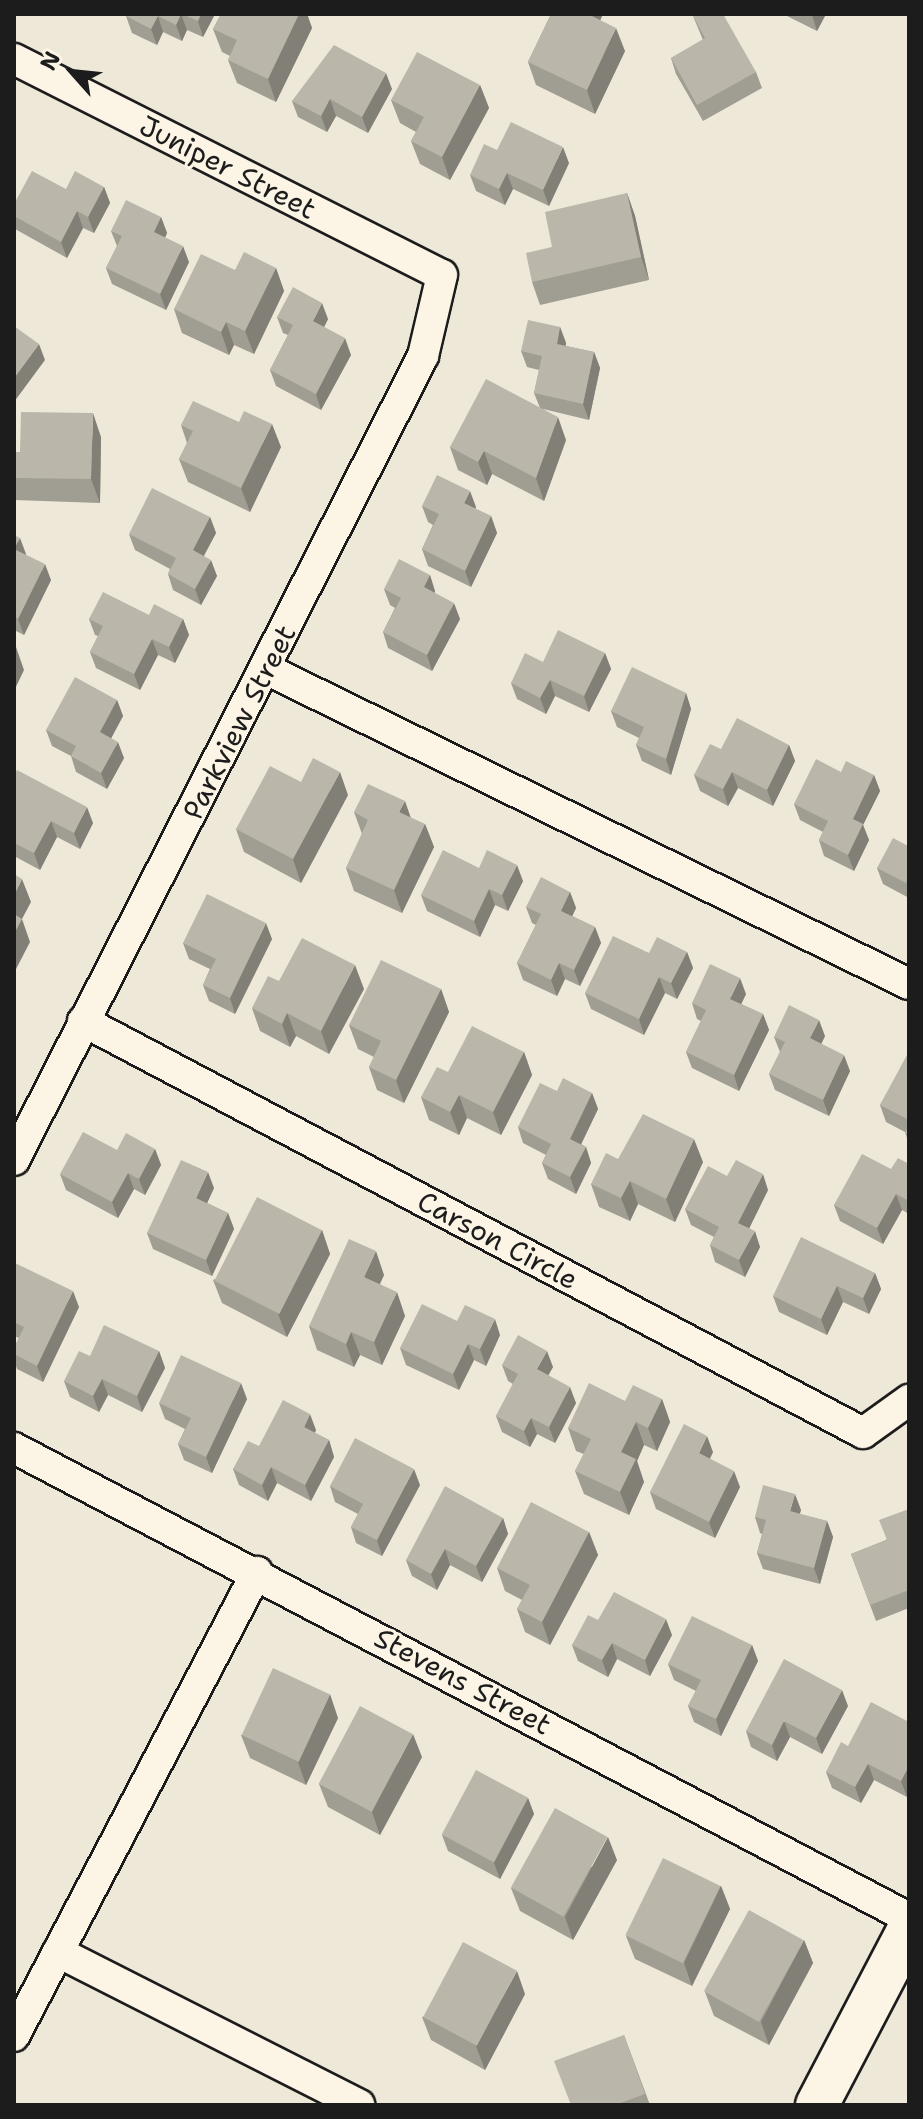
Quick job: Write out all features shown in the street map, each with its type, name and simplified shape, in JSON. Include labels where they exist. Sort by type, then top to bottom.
[{"type":"street","name":"Juniper Street","points":[[14,59],[442,275]]},
{"type":"street","name":"Parkview Street","points":[[14,1160],[83,1021],[268,670],[423,356],[442,275]]},
{"type":"street","points":[[268,670],[909,984]]},
{"type":"street","name":"Carson Circle","points":[[83,1021],[863,1433],[909,1400]]},
{"type":"street","name":"Stevens Street","points":[[14,1448],[257,1572],[909,1918]]},
{"type":"street","points":[[14,2036],[257,1572]]},
{"type":"street","points":[[817,2105],[909,1929]]},
{"type":"street","points":[[58,1952],[359,2105]]},
{"type":"building","points":[[127,14],[181,14],[176,25],[158,16],[151,29]]},
{"type":"building","points":[[182,14],[201,14],[198,21]]},
{"type":"building","points":[[221,14],[299,14],[268,79],[228,60],[237,40],[213,29]]},
{"type":"building","points":[[551,14],[588,14],[616,28],[587,90],[528,62]]},
{"type":"building","points":[[723,14],[756,72],[697,105],[671,58],[705,38],[693,16]]},
{"type":"building","points":[[334,45],[386,73],[362,117],[330,99],[321,116],[292,101]]},
{"type":"building","points":[[417,52],[480,85],[442,157],[411,141],[424,117],[391,100]]},
{"type":"building","points":[[511,122],[563,147],[543,190],[507,173],[499,189],[470,175],[484,144],[497,150]]},
{"type":"building","points":[[32,171],[66,189],[75,171],[104,187],[88,217],[77,211],[61,242],[14,216],[14,204]]},
{"type":"building","points":[[627,193],[641,257],[532,282],[526,253],[552,247],[545,212]]},
{"type":"building","points":[[126,200],[161,217],[154,232],[183,246],[160,294],[106,268],[122,236],[111,231]]},
{"type":"building","points":[[244,252],[276,268],[245,331],[226,322],[221,332],[174,309],[201,254],[235,270]]},
{"type":"building","points":[[293,287],[322,303],[313,321],[345,338],[316,394],[270,370],[293,325],[277,317]]},
{"type":"building","points":[[528,320],[560,327],[557,344],[594,352],[583,404],[534,393],[542,356],[521,351]]},
{"type":"building","points":[[14,326],[39,344],[14,378]]},
{"type":"building","points":[[486,379],[558,417],[536,478],[484,451],[478,462],[450,447]]},
{"type":"building","points":[[193,401],[239,422],[244,411],[272,424],[241,488],[179,459],[193,431],[181,425]]},
{"type":"building","points":[[21,412],[93,413],[91,479],[14,478],[14,452],[20,452]]},
{"type":"building","points":[[437,475],[470,491],[464,503],[491,516],[465,571],[422,549],[439,514],[422,506]]},
{"type":"building","points":[[152,488],[210,517],[193,550],[211,560],[195,589],[168,574],[176,558],[129,534]]},
{"type":"building","points":[[14,535],[20,538],[14,549]]},
{"type":"building","points":[[14,549],[45,564],[18,619],[14,616]]},
{"type":"building","points":[[399,559],[430,575],[424,587],[454,603],[427,655],[383,632],[401,598],[384,589]]},
{"type":"building","points":[[103,592],[149,615],[154,604],[183,619],[169,647],[152,639],[134,674],[90,652],[103,626],[89,619]]},
{"type":"building","points":[[558,630],[605,653],[584,696],[550,680],[540,698],[511,683],[525,653],[543,662]]},
{"type":"building","points":[[632,667],[686,693],[666,759],[636,745],[644,727],[611,711]]},
{"type":"building","points":[[75,677],[117,700],[100,732],[118,742],[101,773],[71,756],[76,746],[46,730]]},
{"type":"building","points":[[737,718],[789,745],[767,790],[732,772],[723,789],[694,775],[710,744],[721,749]]},
{"type":"building","points":[[313,758],[340,772],[293,859],[236,829],[270,766],[301,782]]},
{"type":"building","points":[[816,759],[841,772],[846,761],[874,775],[853,819],[863,824],[848,855],[819,840],[828,821],[794,804]]},
{"type":"building","points":[[17,770],[87,807],[74,833],[51,821],[34,853],[14,843],[14,775]]},
{"type":"building","points":[[368,784],[405,801],[399,812],[425,824],[394,890],[346,868],[368,820],[354,812]]},
{"type":"building","points":[[893,838],[909,844],[909,878],[906,883],[877,868]]},
{"type":"building","points":[[443,850],[479,868],[487,850],[517,865],[502,895],[489,889],[474,921],[421,895]]},
{"type":"building","points":[[14,874],[22,879],[14,895]]},
{"type":"building","points":[[541,877],[570,892],[561,911],[595,927],[574,970],[559,963],[551,980],[517,963],[541,914],[526,907]]},
{"type":"building","points":[[207,894],[266,923],[230,998],[203,985],[216,959],[183,943]]},
{"type":"building","points":[[14,914],[22,919],[14,934]]},
{"type":"building","points":[[613,936],[649,953],[657,937],[687,952],[671,983],[659,977],[639,1019],[585,993]]},
{"type":"building","points":[[302,938],[355,965],[321,1031],[287,1013],[282,1024],[252,1008],[268,976],[279,981]]},
{"type":"building","points":[[381,960],[441,989],[396,1080],[369,1067],[381,1041],[349,1025]]},
{"type":"building","points":[[710,964],[740,978],[730,999],[763,1014],[734,1075],[686,1052],[706,1010],[692,1003]]},
{"type":"building","points":[[789,1005],[819,1020],[810,1038],[844,1055],[823,1100],[769,1074],[785,1042],[774,1037]]},
{"type":"building","points":[[472,1026],[524,1052],[493,1112],[459,1095],[450,1112],[421,1097],[437,1067],[448,1072]]},
{"type":"building","points":[[909,1054],[909,1120],[880,1105]]},
{"type":"building","points":[[563,1078],[592,1093],[570,1139],[586,1147],[570,1177],[542,1163],[551,1144],[518,1127],[540,1083],[557,1091]]},
{"type":"building","points":[[643,1114],[694,1139],[666,1199],[630,1181],[621,1198],[591,1184],[606,1153],[618,1159]]},
{"type":"building","points":[[83,1132],[117,1150],[126,1133],[155,1149],[139,1179],[128,1173],[112,1202],[60,1174]]},
{"type":"building","points":[[862,1154],[891,1169],[898,1158],[909,1164],[909,1201],[896,1194],[877,1228],[834,1205]]},
{"type":"building","points":[[181,1160],[208,1172],[196,1198],[228,1213],[206,1260],[147,1233]]},
{"type":"building","points":[[736,1160],[763,1174],[738,1223],[755,1231],[739,1260],[710,1245],[719,1227],[685,1209],[708,1166],[727,1176]]},
{"type":"building","points":[[257,1197],[322,1230],[279,1314],[214,1281]]},
{"type":"building","points":[[801,1237],[875,1273],[863,1298],[837,1286],[821,1319],[773,1296]]},
{"type":"building","points":[[349,1239],[376,1251],[364,1277],[397,1292],[374,1342],[351,1332],[346,1344],[309,1326]]},
{"type":"building","points":[[15,1263],[73,1291],[37,1366],[14,1354],[24,1327],[14,1322]]},
{"type":"building","points":[[422,1304],[457,1321],[465,1305],[495,1319],[480,1349],[468,1344],[453,1374],[400,1348]]},
{"type":"building","points":[[104,1325],[159,1351],[137,1396],[102,1379],[93,1396],[64,1381],[79,1351],[90,1356]]},
{"type":"building","points":[[518,1335],[547,1351],[537,1369],[570,1387],[549,1427],[531,1418],[524,1431],[496,1416],[518,1374],[502,1365]]},
{"type":"building","points":[[181,1355],[241,1383],[206,1457],[178,1444],[191,1418],[159,1403]]},
{"type":"building","points":[[589,1383],[625,1401],[633,1385],[662,1399],[648,1428],[636,1422],[621,1452],[636,1459],[620,1492],[575,1471],[591,1439],[568,1428]]},
{"type":"building","points":[[283,1400],[310,1414],[304,1427],[329,1440],[305,1485],[271,1467],[262,1485],[233,1469],[248,1441],[259,1446]]},
{"type":"building","points":[[684,1424],[707,1436],[699,1453],[734,1471],[709,1522],[650,1492]]},
{"type":"building","points":[[355,1438],[414,1469],[377,1540],[351,1527],[363,1504],[330,1486]]},
{"type":"building","points":[[763,1485],[795,1494],[790,1511],[827,1521],[814,1568],[757,1553],[766,1520],[755,1517]]},
{"type":"building","points":[[445,1486],[503,1518],[476,1566],[445,1549],[431,1574],[406,1560]]},
{"type":"building","points":[[531,1502],[589,1532],[542,1622],[517,1609],[530,1585],[497,1568]]},
{"type":"building","points":[[909,1509],[909,1590],[870,1605],[851,1554],[887,1540],[879,1520]]},
{"type":"building","points":[[614,1592],[666,1619],[645,1660],[612,1643],[602,1660],[572,1645],[588,1615],[598,1620]]},
{"type":"building","points":[[692,1616],[752,1645],[716,1719],[688,1706],[701,1680],[668,1664]]},
{"type":"building","points":[[784,1659],[842,1690],[816,1738],[784,1721],[772,1745],[746,1731]]},
{"type":"building","points":[[273,1668],[330,1695],[299,1762],[242,1735]]},
{"type":"building","points":[[871,1702],[909,1722],[909,1766],[901,1781],[868,1764],[855,1787],[826,1772],[841,1742],[848,1746]]},
{"type":"building","points":[[360,1706],[413,1734],[372,1812],[319,1784]]},
{"type":"building","points":[[476,1770],[528,1798],[494,1862],[442,1834]]},
{"type":"building","points":[[555,1808],[607,1837],[563,1917],[511,1888]]},
{"type":"building","points":[[663,1858],[721,1886],[683,1963],[625,1935]]},
{"type":"building","points":[[749,1910],[804,1941],[759,2022],[704,1991]]},
{"type":"building","points":[[463,1942],[517,1971],[477,2046],[423,2017]]},
{"type":"building","points":[[624,2035],[645,2094],[615,2105],[571,2105],[554,2061]]}]
